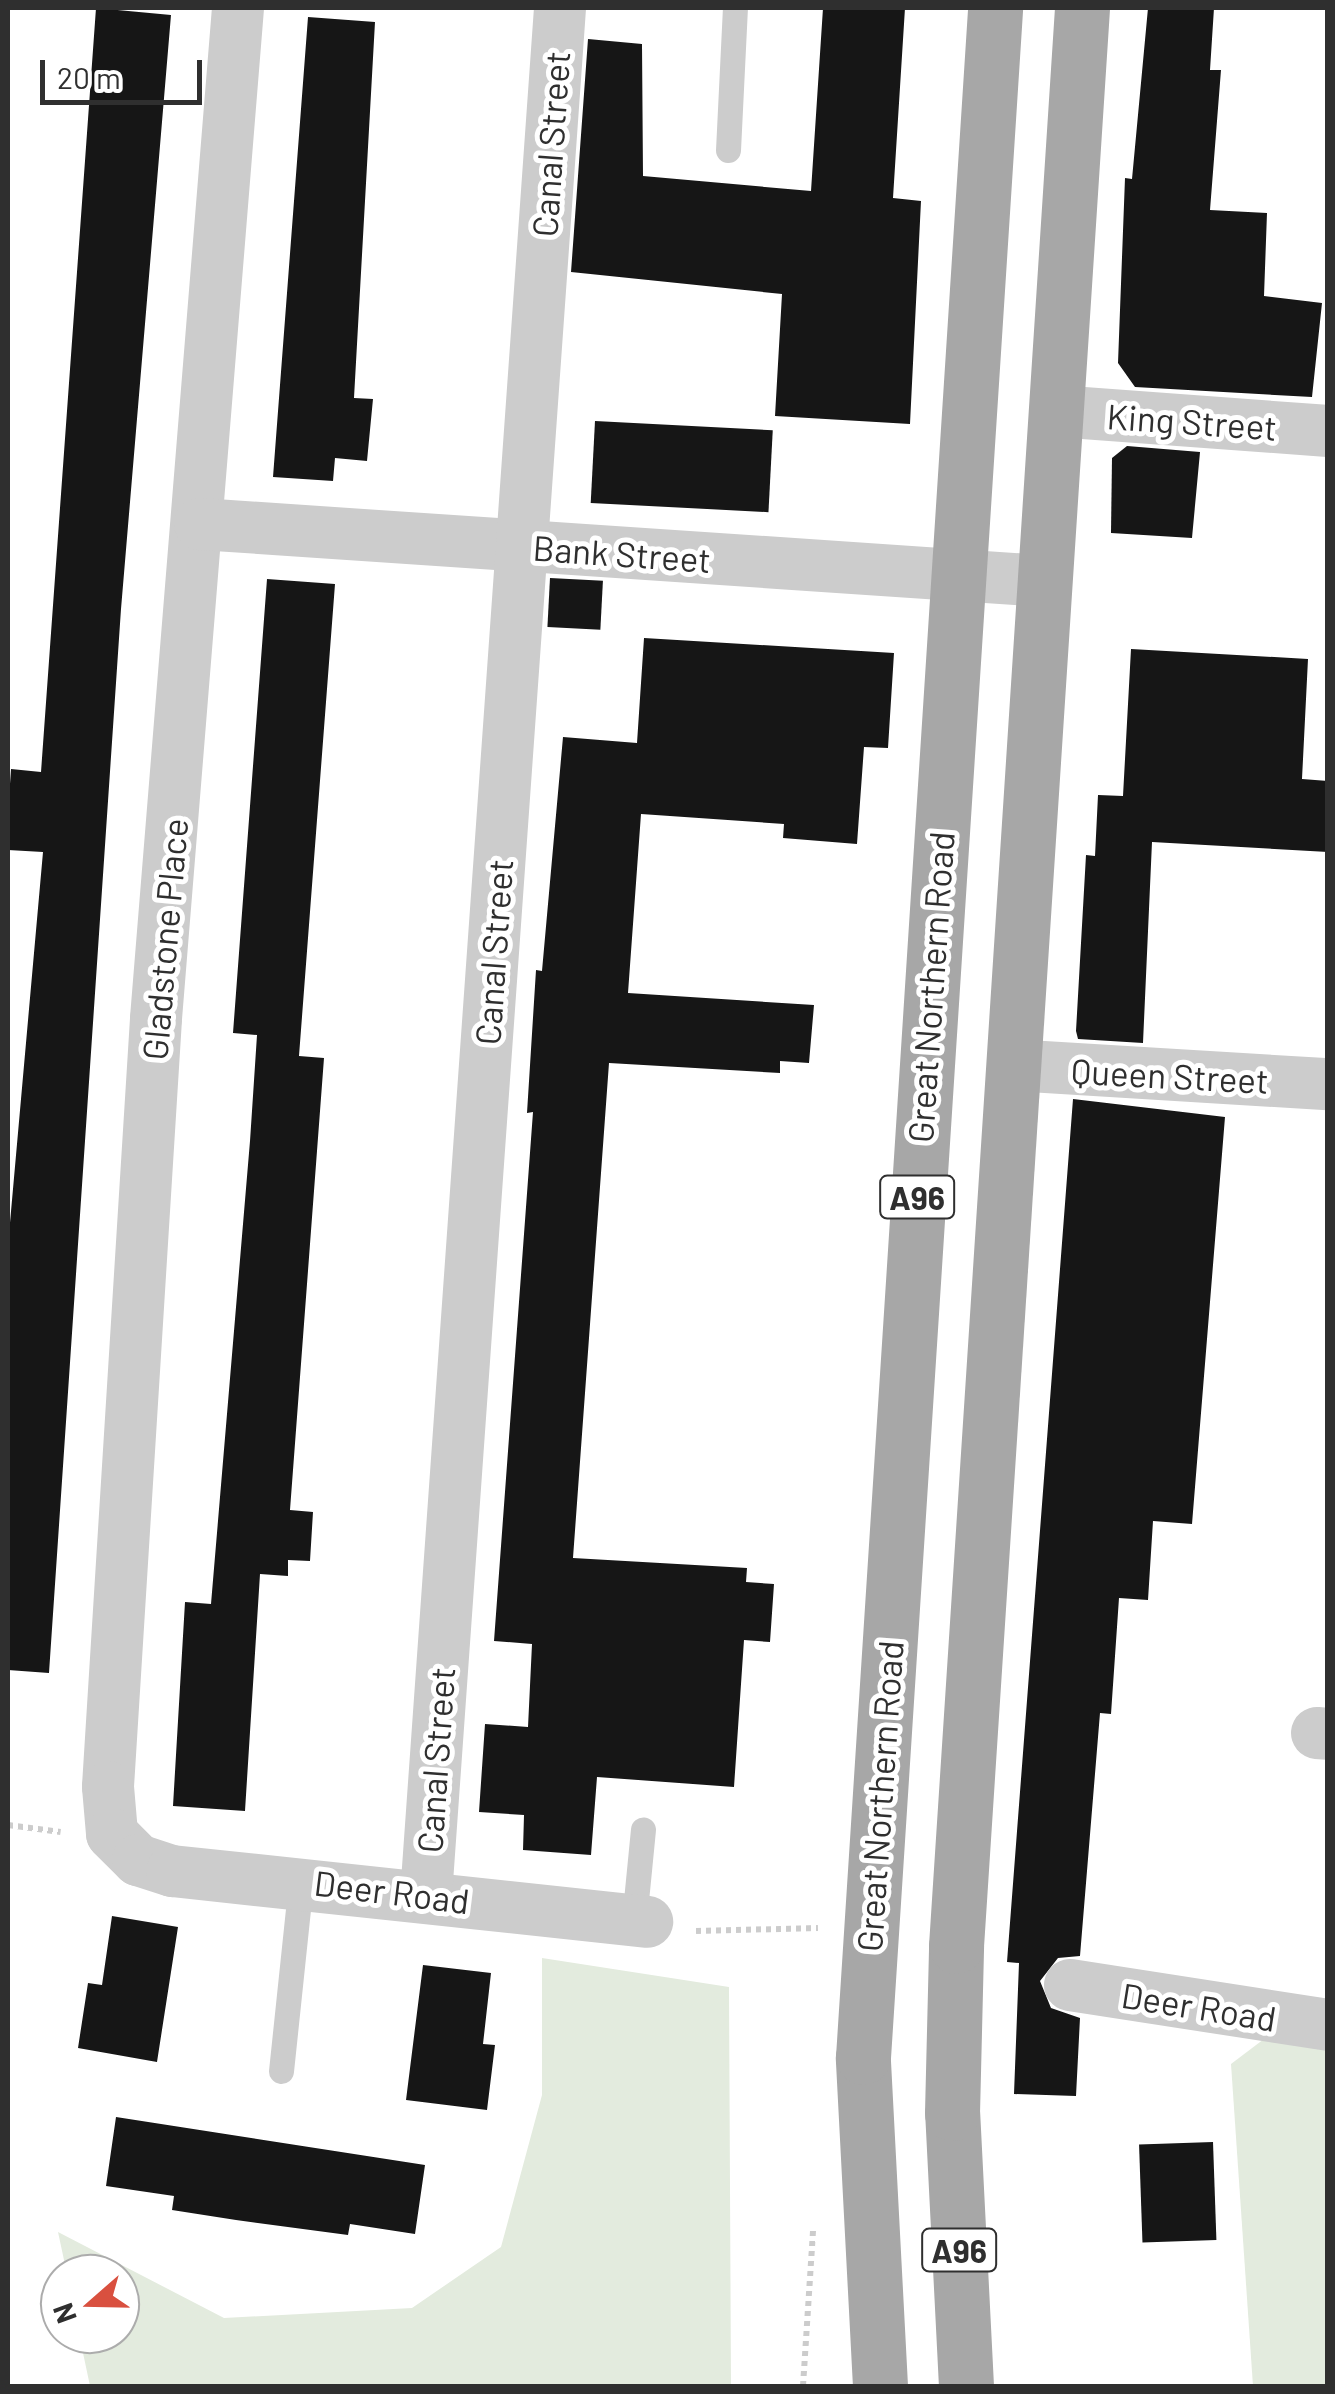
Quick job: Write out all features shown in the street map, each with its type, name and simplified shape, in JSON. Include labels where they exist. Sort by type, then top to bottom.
[{"type":"main road","name":"Great Northern Road","points":[[880,2386],[865,2166],[869,1929],[995,8]]},
{"type":"main road","name":"A96","points":[[966,2386],[952,2113],[956,1946],[1082,8]]},
{"type":"street","name":"Gladstone Place","points":[[138,1860],[112,1834],[108,1787],[156,1019],[200,524],[238,8]]},
{"type":"street","name":"Canal Street","points":[[426,1896],[560,8]]},
{"type":"street","name":"King Street","points":[[1056,411],[1328,431]]},
{"type":"street","name":"Bank Street","points":[[200,524],[1044,581]]},
{"type":"street","name":"Queen Street","points":[[1014,1065],[1328,1084]]},
{"type":"street","name":"Deer Road","points":[[138,1860],[213,1878],[301,1880],[640,1921]]},
{"type":"street","name":"Deer Road","points":[[1070,1986],[1328,2025]]},
{"type":"lane","points":[[728,150],[735,8]]},
{"type":"lane","points":[[640,1921],[643,1829]]},
{"type":"lane","points":[[281,2070],[301,1880]]},
{"type":"path","points":[[640,1921],[675,1932],[869,1929]]},
{"type":"shaded area","points":[[542,1958],[729,1987],[731,2386],[90,2386],[83,2354],[140,2354],[140,2274],[224,2318],[412,2308],[501,2247],[542,2095]]},
{"type":"shaded area","points":[[1264,2039],[1327,2048],[1327,2386],[1253,2386],[1231,2064]]},
{"type":"shaded area","points":[[58,2232],[100,2254],[63,2254]]},
{"type":"building","points":[[96,8],[171,15],[121,609],[49,1673],[8,1670],[8,1245],[43,852],[8,850],[8,813],[11,769],[41,772]]},
{"type":"building","points":[[823,8],[905,8],[893,198],[921,201],[910,424],[775,416],[782,294],[571,272],[588,39],[642,44],[643,176],[811,191]]},
{"type":"building","points":[[1148,8],[1214,8],[1210,70],[1221,70],[1210,210],[1267,213],[1264,296],[1322,303],[1312,397],[1135,387],[1118,363],[1125,178],[1132,179]]},
{"type":"building","points":[[308,17],[375,22],[354,398],[373,399],[367,461],[335,458],[333,481],[273,477]]},
{"type":"building","points":[[595,421],[773,430],[768,512],[591,503]]},
{"type":"building","points":[[1127,446],[1200,452],[1192,538],[1111,533],[1112,458]]},
{"type":"building","points":[[550,578],[603,581],[600,630],[547,627]]},
{"type":"building","points":[[267,579],[335,584],[299,1056],[324,1058],[290,1510],[313,1512],[310,1561],[288,1560],[288,1576],[260,1574],[245,1811],[173,1806],[185,1602],[211,1604],[250,1141],[257,1035],[233,1033]]},
{"type":"building","points":[[644,638],[894,653],[888,748],[864,747],[857,844],[783,838],[784,824],[641,814],[628,993],[814,1005],[809,1063],[780,1061],[780,1073],[609,1063],[573,1558],[747,1568],[746,1582],[774,1584],[770,1642],[744,1640],[734,1787],[597,1777],[591,1855],[523,1850],[524,1815],[479,1812],[485,1724],[528,1727],[532,1644],[494,1641],[533,1112],[527,1113],[536,970],[542,971],[563,737],[637,743]]},
{"type":"building","points":[[1131,649],[1308,659],[1302,779],[1328,781],[1328,852],[1152,842],[1143,1043],[1078,1039],[1076,1031],[1086,855],[1095,856],[1098,795],[1123,796]]},
{"type":"building","points":[[1073,1099],[1225,1117],[1192,1524],[1153,1521],[1148,1600],[1119,1598],[1111,1714],[1100,1713],[1080,1956],[1058,1958],[1040,1981],[1051,2008],[1080,2018],[1076,2096],[1014,2094],[1019,1963],[1007,1962]]},
{"type":"building","points":[[112,1916],[178,1927],[157,2062],[78,2048],[88,1983],[102,1985]]},
{"type":"building","points":[[423,1965],[491,1973],[483,2044],[495,2045],[487,2110],[406,2100]]},
{"type":"building","points":[[116,2117],[425,2165],[415,2234],[350,2224],[348,2235],[236,2220],[172,2210],[174,2196],[106,2186]]},
{"type":"building","points":[[1213,2142],[1216,2240],[1142,2243],[1139,2145]]}]
